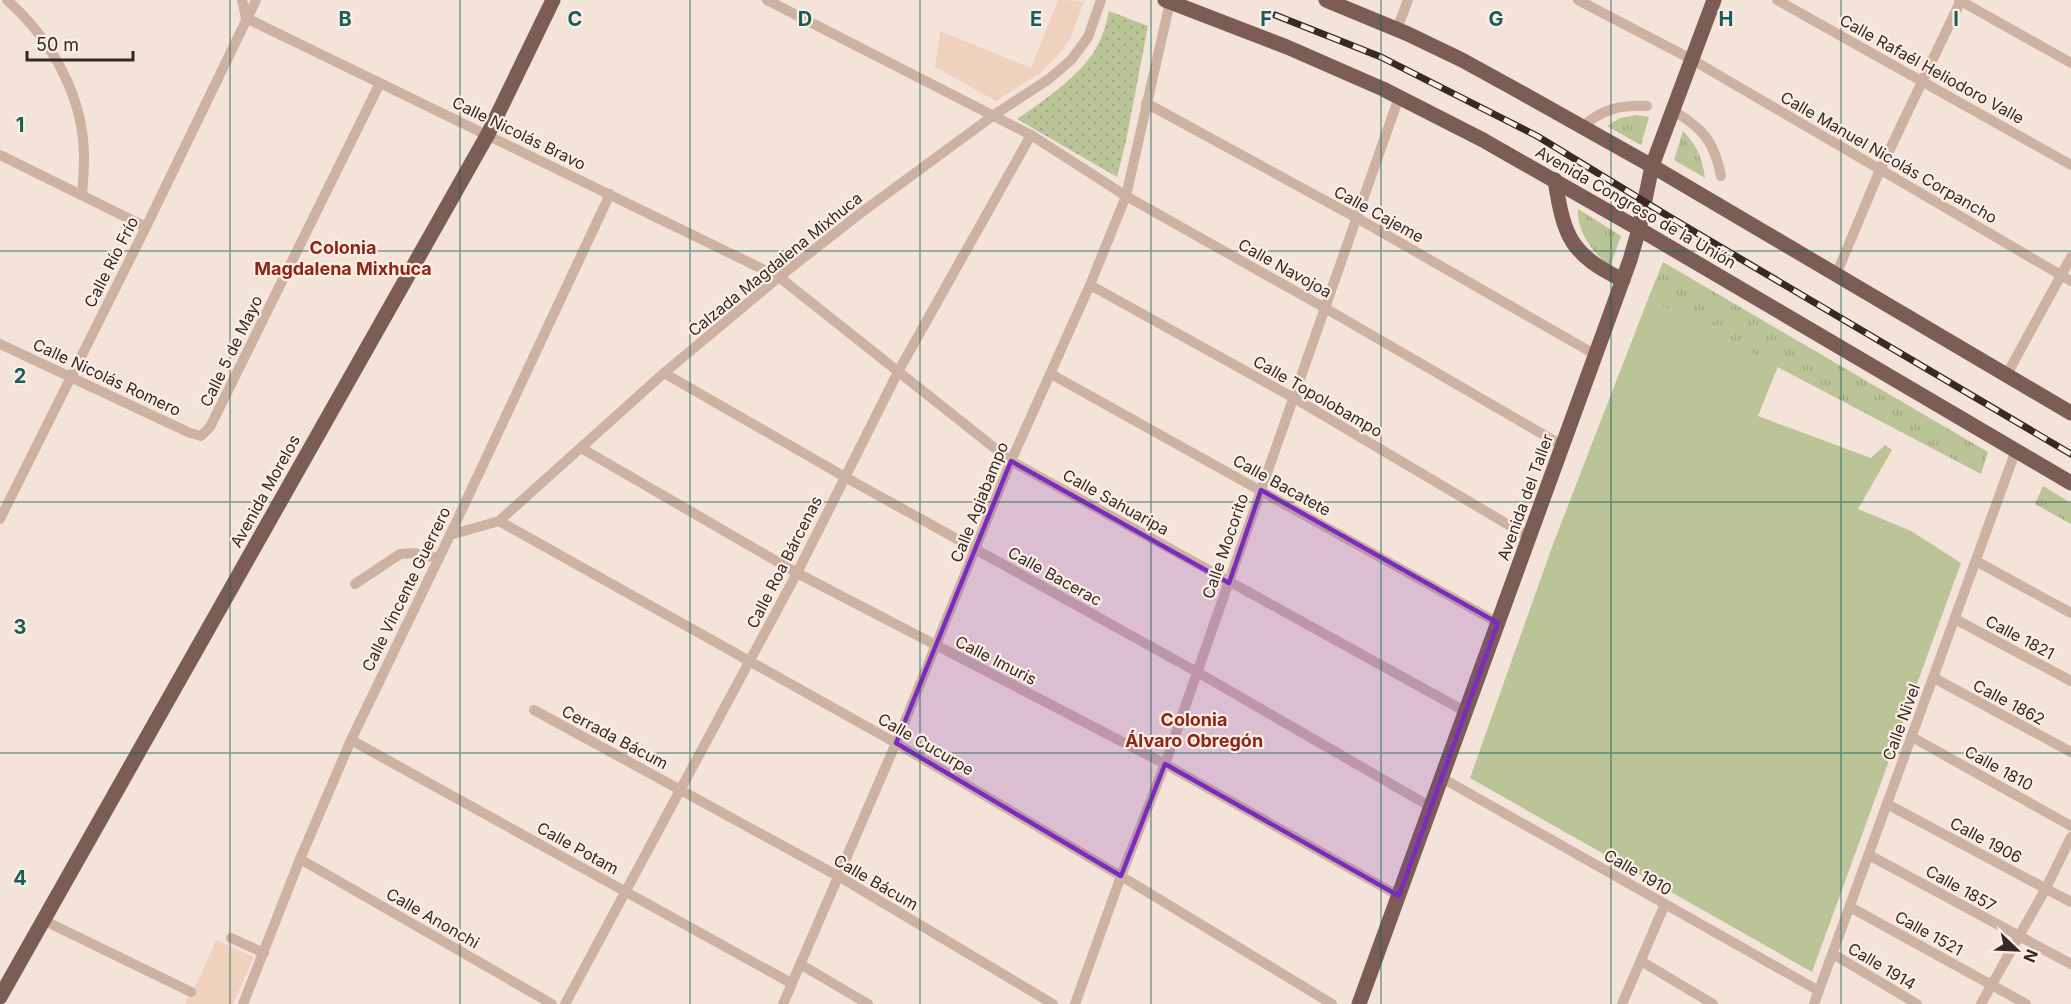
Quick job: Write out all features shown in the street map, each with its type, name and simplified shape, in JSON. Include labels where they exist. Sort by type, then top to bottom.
[{"type":"main road","name":"Avenida Morelos","points":[[0,997],[488,135],[554,0]]},
{"type":"main road","points":[[1326,0],[1397,29],[1462,60],[1652,166],[2071,413]]},
{"type":"main road","name":"Avenida del Taller","points":[[1359,1004],[1623,280],[1639,229],[1652,166],[1714,0]]},
{"type":"main road","name":"Avenida Congreso de la Unión","points":[[1167,1],[1287,48],[1399,97],[1473,134],[2071,483]]},
{"type":"main road","points":[[1555,180],[1563,222],[1570,239],[1591,263],[1623,280]]},
{"type":"street","points":[[7,0],[25,16],[49,46],[68,81],[79,118],[84,156],[82,195]]},
{"type":"street","points":[[242,0],[246,18]]},
{"type":"street","name":"Calle Río Frío","points":[[0,519],[256,0]]},
{"type":"street","name":"Calle Navojoa","points":[[767,0],[1031,135],[1126,196],[1563,446]]},
{"type":"street","name":"Calzada Magdalena Mixhuca","points":[[450,535],[499,521],[664,372],[779,277],[862,212],[994,115],[1049,79],[1072,58],[1088,37],[1101,0]]},
{"type":"street","points":[[1397,29],[1408,0]]},
{"type":"street","name":"Calle Manuel Nicolás Corpancho","points":[[1578,0],[1691,59],[2071,281]]},
{"type":"street","name":"Calle Rafaél Heliodoro Valle","points":[[1777,0],[2071,165]]},
{"type":"street","points":[[1836,275],[1880,170],[1960,0],[2071,63]]},
{"type":"street","name":"Calle Agiabampo","points":[[783,1004],[896,743],[1011,461],[1090,285],[1126,196],[1167,1]]},
{"type":"street","name":"Calle Nicolás Bravo","points":[[246,18],[779,277]]},
{"type":"street","name":"Calle 5 de Mayo","points":[[201,436],[210,428],[381,83]]},
{"type":"street","name":"Calle Mocorito","points":[[1076,1004],[1121,876],[1165,764],[1399,97]]},
{"type":"street","name":"Calle Cajeme","points":[[1146,103],[1356,218],[1596,355]]},
{"type":"street","points":[[1582,127],[1594,116],[1614,108],[1647,105]]},
{"type":"street","points":[[1672,110],[1693,122],[1710,142],[1721,176]]},
{"type":"street","name":"Calle Roa Bárcenas","points":[[565,1004],[797,573],[899,370],[1031,135]]},
{"type":"street","points":[[0,155],[146,227]]},
{"type":"street","name":"Calle Vincente Guerrero","points":[[243,1004],[300,859],[351,740],[610,194]]},
{"type":"street","points":[[2006,376],[2071,256]]},
{"type":"street","name":"Calle Sahuaripa","points":[[779,277],[1011,461],[1466,712]]},
{"type":"street","name":"Calle Topolobampo","points":[[1090,285],[1293,398],[1530,537]]},
{"type":"street","name":"Calle Nicolás Romero","points":[[0,344],[190,433],[201,436]]},
{"type":"street","name":"Calle Bacerac","points":[[664,372],[844,477],[1197,672],[1431,807]]},
{"type":"street","name":"Calle Bacatete","points":[[1051,374],[1498,623]]},
{"type":"street","name":"Calle Imuris","points":[[581,448],[797,573],[1165,764],[1399,897]]},
{"type":"street","name":"Calle Nivel","points":[[1814,1004],[2016,450]]},
{"type":"street","name":"Calle Cucurpe","points":[[499,521],[896,743],[1332,1004]]},
{"type":"street","points":[[355,584],[400,554],[414,553],[438,558]]},
{"type":"street","points":[[1976,561],[2071,614]]},
{"type":"street","name":"Calle 1821","points":[[1955,619],[2071,681]]},
{"type":"street","name":"Calle 1862","points":[[1934,678],[2071,752]]},
{"type":"street","name":"Cerrada Bácum","points":[[534,710],[681,790]]},
{"type":"street","name":"Calle 1810","points":[[1912,737],[2071,826]]},
{"type":"street","name":"Calle Potam","points":[[351,740],[791,983]]},
{"type":"street","name":"Calle 1910","points":[[1442,778],[1819,991]]},
{"type":"street","name":"Calle Bácum","points":[[681,790],[838,876],[1053,1004]]},
{"type":"street","name":"Calle 1906","points":[[1887,804],[2071,902]]},
{"type":"street","points":[[1981,1004],[2046,888],[2071,837]]},
{"type":"street","name":"Calle 1857","points":[[1869,855],[2071,964]]},
{"type":"street","name":"Calle Anonchi","points":[[300,859],[552,1004]]},
{"type":"street","points":[[1622,1004],[1665,904]]},
{"type":"street","name":"Calle 1521","points":[[1850,907],[2026,1004]]},
{"type":"street","points":[[43,920],[191,992]]},
{"type":"street","points":[[231,938],[264,953]]},
{"type":"street","name":"Calle 1914","points":[[1833,954],[1917,1004]]},
{"type":"street","points":[[1641,961],[1713,1004]]},
{"type":"street","points":[[800,964],[868,1004]]},
{"type":"highlighted area","points":[[1011,461],[1229,583],[1261,490],[1498,623],[1399,896],[1165,764],[1121,876],[896,743]]},
{"type":"green space","points":[[1109,11],[1148,26],[1117,177],[1017,119],[1077,73],[1095,50],[1105,28]]},
{"type":"green space","points":[[1636,115],[1649,117],[1641,145],[1607,126],[1620,118]]},
{"type":"green space","points":[[1683,131],[1698,152],[1705,178],[1674,160]]},
{"type":"green space","points":[[1578,209],[1621,236],[1610,267],[1583,234]]},
{"type":"green space","points":[[1663,262],[1988,452],[1981,474],[1648,299]]},
{"type":"green space","points":[[1648,299],[1778,366],[1758,416],[1871,458],[1885,445],[1892,450],[1858,509],[1911,531],[1961,563],[1812,972],[1470,778],[1552,547]]},
{"type":"green space","points":[[2043,486],[2071,503],[2071,524],[2035,504]]},
{"type":"shaded area","points":[[1058,0],[1084,1],[1071,37],[1061,52],[1040,73],[996,101],[935,67],[940,31],[1031,68]]},
{"type":"shaded area","points":[[216,940],[254,957],[233,1004],[185,1004],[199,979]]},
{"type":"railway","points":[[1275,15],[1381,57],[1537,136],[2071,454]]},
{"type":"district","name":"Colonia Magdalena Mixhuca","points":[[343,257]]},
{"type":"district","name":"Colonia Álvaro Obregón","points":[[1194,729]]}]
